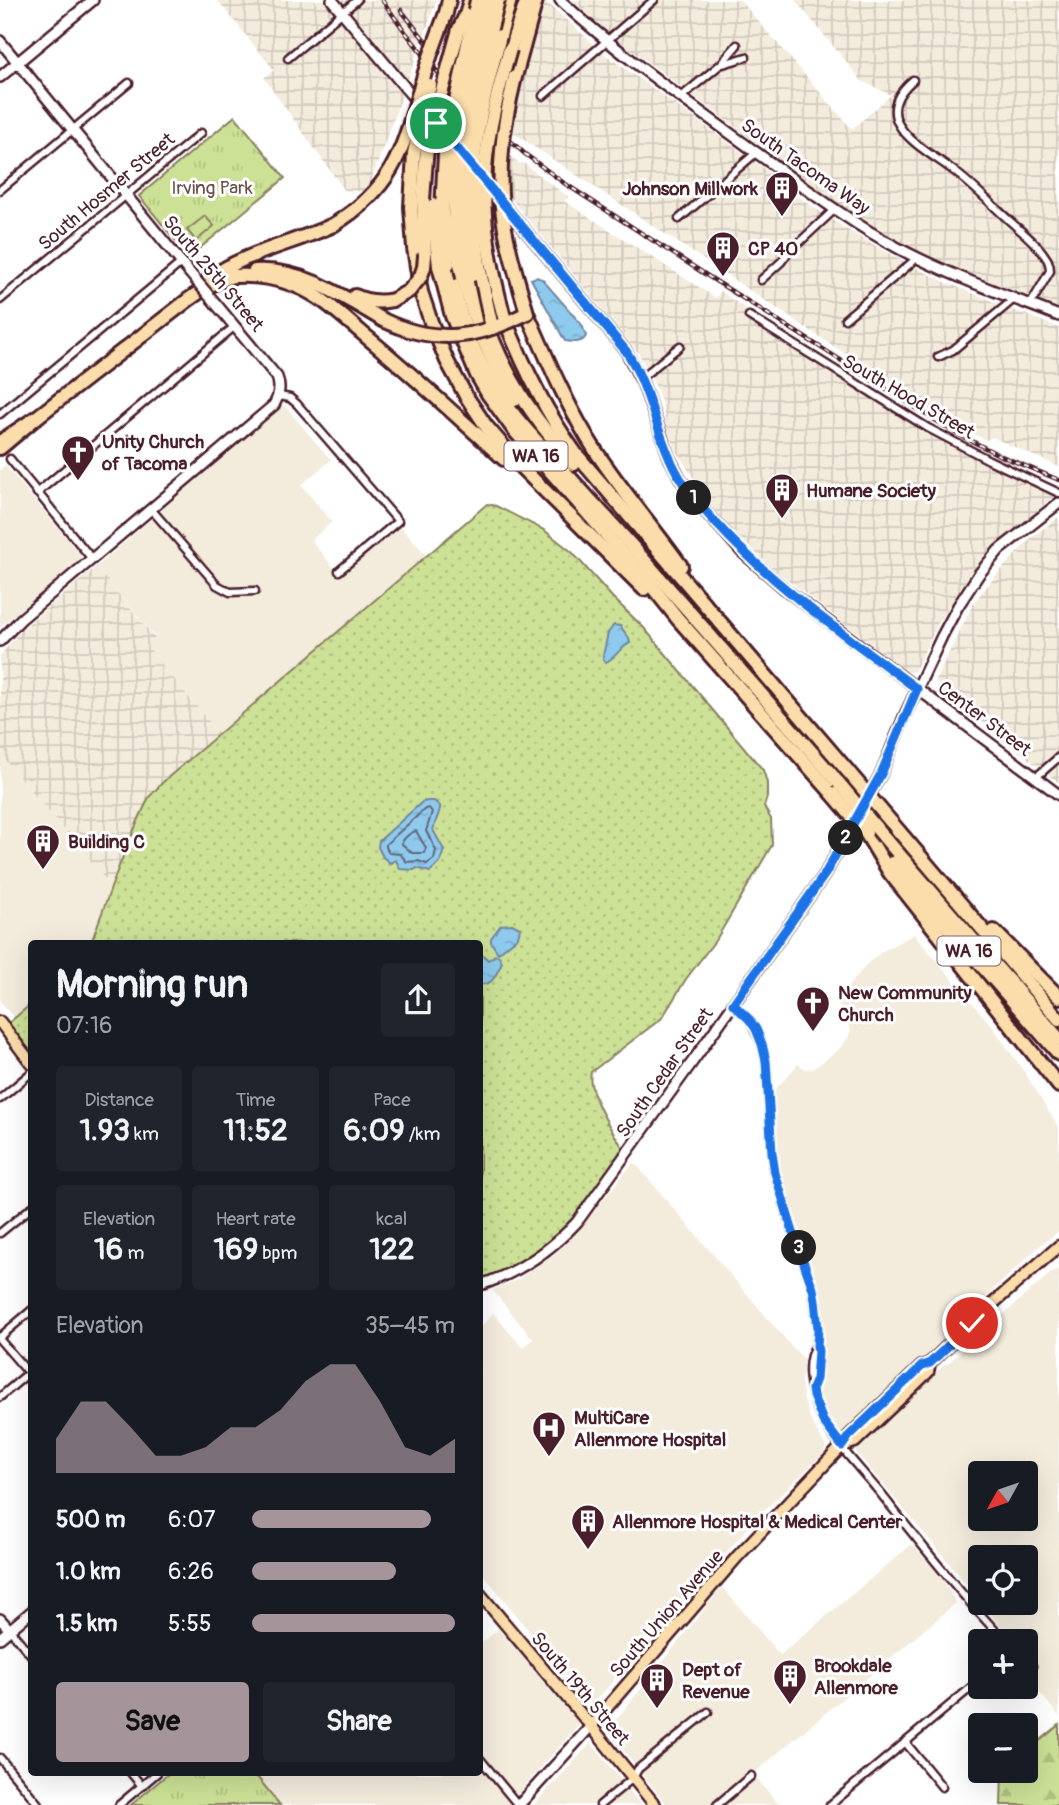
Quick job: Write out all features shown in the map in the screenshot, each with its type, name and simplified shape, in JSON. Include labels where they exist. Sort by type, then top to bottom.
[{"type":"highway","points":[[449,0],[414,153],[411,207],[421,292],[447,361],[486,426],[594,540]]},
{"type":"highway","name":"WA 16","points":[[470,0],[439,141],[434,221],[444,265],[446,300],[477,375],[514,430],[641,573],[678,619],[835,788],[866,833],[1059,1054]]},
{"type":"highway","points":[[477,0],[445,154],[442,210],[444,265],[467,331],[494,388],[528,432],[602,512],[835,788],[880,846],[1059,1039]]},
{"type":"highway","points":[[487,0],[455,156],[454,212],[457,248],[483,317],[518,391],[541,425],[582,474],[618,504]]},
{"type":"highway","points":[[498,0],[471,111],[466,149],[464,222],[468,277],[484,343],[504,383],[525,418],[602,512]]},
{"type":"highway","points":[[492,328],[479,265],[473,176],[485,94],[510,0]]},
{"type":"highway","points":[[510,49],[522,0]]},
{"type":"highway","name":"WA 16","points":[[527,0],[510,49],[493,115],[484,190],[490,258],[504,317],[528,374],[551,418],[576,454],[1059,1020]]},
{"type":"highway","points":[[536,0],[507,110],[501,161],[500,188],[509,250],[527,313],[571,410],[597,454],[680,565],[696,594]]},
{"type":"highway","points":[[188,300],[207,281],[227,267],[333,225],[362,206],[373,195],[398,159],[446,13]]},
{"type":"highway","points":[[0,448],[188,300],[226,277],[254,271],[291,269],[307,273],[367,301],[378,303],[393,300],[409,291],[421,276],[424,267],[423,200],[428,141],[459,29],[466,15]]},
{"type":"highway","points":[[276,271],[305,278],[383,320],[408,331],[433,337],[451,337],[492,328],[527,313]]},
{"type":"highway","points":[[226,277],[248,275],[281,281],[320,299],[402,366],[678,619]]},
{"type":"highway","points":[[0,442],[37,417]]},
{"type":"highway","points":[[880,846],[890,873],[1059,1086]]},
{"type":"highway","points":[[957,899],[976,912],[1059,997]]},
{"type":"main road","points":[[0,77],[93,0]]},
{"type":"main road","name":"Center Street","points":[[332,0],[626,351],[640,379],[669,457],[681,480],[702,508],[743,552],[779,583],[1059,795]]},
{"type":"main road","name":"South Tacoma Way","points":[[559,0],[607,42],[865,229],[917,258],[1059,316]]},
{"type":"main road","name":"South 25th Street","points":[[0,41],[276,376],[279,396]]},
{"type":"main road","points":[[0,641],[21,619],[266,414],[279,396]]},
{"type":"main road","name":"South Cedar Street","points":[[483,1284],[511,1273],[541,1255],[577,1222],[825,874],[881,774],[917,689],[954,613],[979,574],[999,550],[1059,503]]},
{"type":"main road","points":[[0,1022],[28,1059]]},
{"type":"main road","name":"South Union Avenue","points":[[519,1805],[737,1557],[849,1436],[914,1373],[930,1363],[982,1312],[1058,1248]]},
{"type":"main road","name":"South 19th Street","points":[[483,1598],[656,1805]]},
{"type":"main road","points":[[0,1638],[28,1614]]},
{"type":"main road","points":[[0,1619],[10,1630]]},
{"type":"street","points":[[288,58],[356,0]]},
{"type":"street","points":[[543,96],[654,0]]},
{"type":"street","points":[[681,97],[721,64],[737,45]]},
{"type":"street","points":[[721,64],[746,57]]},
{"type":"street","points":[[913,80],[901,91],[895,105],[896,119],[904,131],[917,145],[964,178],[1036,245],[1048,260],[1050,271],[1030,305]]},
{"type":"street","points":[[0,190],[129,83]]},
{"type":"street","name":"South Hosmer Street","points":[[0,300],[201,133]]},
{"type":"street","points":[[679,219],[757,152]]},
{"type":"street","points":[[761,280],[835,209]]},
{"type":"street","points":[[845,319],[917,258]]},
{"type":"street","points":[[0,414],[181,263]]},
{"type":"street","points":[[938,357],[953,350],[1014,299]]},
{"type":"street","name":"South Hood Street","points":[[749,316],[928,428],[1059,493]]},
{"type":"street","points":[[37,493],[234,326]]},
{"type":"street","points":[[640,379],[680,346]]},
{"type":"street","points":[[279,396],[290,398],[303,410],[398,521],[339,571]]},
{"type":"street","points":[[9,460],[92,559]]},
{"type":"street","points":[[151,509],[217,585],[230,592],[255,591]]},
{"type":"street","points":[[1035,778],[1059,757]]},
{"type":"street","points":[[733,1004],[756,1029],[766,1061],[775,1173],[813,1289],[818,1351],[816,1379],[812,1389],[819,1413],[842,1446],[941,1568],[995,1629]]},
{"type":"street","points":[[0,1099],[28,1075]]},
{"type":"street","points":[[0,1233],[28,1210]]},
{"type":"street","points":[[28,1314],[0,1338],[28,1371]]},
{"type":"street","points":[[0,1397],[28,1375]]},
{"type":"street","points":[[10,1630],[28,1651]]},
{"type":"street","points":[[830,1805],[968,1690]]},
{"type":"street","points":[[600,1805],[633,1778],[638,1769],[708,1712]]},
{"type":"street","points":[[905,1742],[942,1787]]},
{"type":"street","points":[[0,1758],[40,1805]]},
{"type":"street","points":[[483,1763],[519,1805]]},
{"type":"street","points":[[0,1771],[6,1766]]},
{"type":"street","points":[[134,1776],[142,1786]]},
{"type":"street","points":[[119,1805],[154,1776]]},
{"type":"street","points":[[717,1805],[751,1776]]},
{"type":"shaded area","points":[[217,0],[437,0],[367,192],[344,190],[264,78],[274,70]]},
{"type":"shaded area","points":[[540,0],[544,0],[606,55],[846,229],[945,282],[1059,328],[1059,467],[992,437],[986,440],[946,421],[503,126]]},
{"type":"shaded area","points":[[572,0],[740,0],[852,129],[891,95],[862,81],[795,0],[1059,0],[1059,308],[943,263],[875,228],[844,208],[606,31]]},
{"type":"shaded area","points":[[499,146],[568,197],[564,201],[716,298],[721,291],[908,414],[1001,462],[1059,488],[1059,492],[1001,542],[970,575],[941,618],[915,670],[907,672],[776,571],[738,537],[715,511],[680,457],[667,430],[656,387],[639,354],[498,183]]},
{"type":"shaded area","points":[[284,405],[331,460],[301,485],[332,522],[311,540],[335,570],[395,520],[426,555],[219,734],[147,646],[156,638],[96,567]]},
{"type":"shaded area","points":[[5,465],[80,554],[81,559],[0,627],[0,470]]},
{"type":"shaded area","points":[[1059,517],[1059,783],[937,687],[936,679],[974,602],[1032,537]]},
{"type":"shaded area","points":[[96,567],[156,639],[148,647],[219,734],[149,797],[111,886],[0,754],[0,656],[22,629]]},
{"type":"shaded area","points":[[0,754],[111,886],[92,940],[28,940],[28,1006],[14,1018],[0,1001]]},
{"type":"shaded area","points":[[914,934],[992,1026],[1059,1128],[1059,1231],[1036,1249],[963,1319],[968,1326],[842,1446],[822,1421],[810,1373],[818,1329],[815,1300],[780,1193],[768,1098],[798,1064],[806,1069],[813,1069],[838,1050],[851,1030],[839,1008],[843,993],[866,965],[881,952]]},
{"type":"shaded area","points":[[634,1162],[804,1359],[801,1381],[804,1401],[811,1421],[826,1447],[823,1454],[756,1518],[593,1704],[585,1700],[483,1574],[483,1325],[493,1313],[523,1348],[533,1339],[492,1290],[515,1281],[553,1256],[572,1238]]},
{"type":"shaded area","points":[[1059,1269],[1059,1716],[1038,1691],[1038,1629],[1003,1629],[992,1615],[1038,1615],[1038,1545],[968,1545],[968,1586],[856,1452],[947,1364],[1052,1272]]},
{"type":"shaded area","points":[[912,1544],[942,1579],[956,1603],[753,1774],[779,1805],[667,1805],[612,1736],[612,1725],[722,1587],[780,1655]]},
{"type":"shaded area","points":[[498,1629],[579,1724],[517,1795],[483,1755],[483,1642]]},
{"type":"shaded area","points":[[591,1743],[641,1805],[534,1805]]},
{"type":"shaded area","points":[[483,1770],[510,1802],[507,1805],[280,1805],[256,1776],[483,1776]]},
{"type":"green space","name":"Irving Park","points":[[235,116],[285,178],[189,257],[139,196]]},
{"type":"green space","points":[[205,216],[214,226],[196,241],[187,230]]},
{"type":"green space","points":[[487,504],[544,530],[572,552],[644,628],[763,770],[767,783],[764,807],[771,819],[772,845],[717,938],[686,979],[662,1018],[591,1072],[597,1102],[627,1153],[557,1242],[483,1283],[483,940],[92,940],[137,823],[149,797],[164,781]]},
{"type":"green space","points":[[28,1007],[28,1060],[4,1027]]},
{"type":"green space","points":[[1059,1725],[1059,1805],[1001,1805],[1002,1783],[1038,1783],[1038,1742]]},
{"type":"green space","points":[[165,1776],[256,1776],[280,1805],[131,1805]]},
{"type":"water","points":[[531,279],[542,279],[582,325],[586,336],[582,340],[565,341]]},
{"type":"water","points":[[614,625],[620,626],[630,643],[606,662],[603,656],[608,633]]},
{"type":"water","points":[[434,801],[440,806],[433,830],[444,850],[440,862],[430,872],[417,868],[400,869],[396,860],[390,863],[378,847],[379,841],[422,802]]},
{"type":"water","points":[[512,924],[520,928],[518,937],[498,953],[491,938],[501,925]]},
{"type":"water","points":[[483,955],[488,960],[499,956],[502,962],[494,978],[484,984]]},
{"type":"railway","points":[[382,0],[440,75],[525,154],[564,183],[956,433],[999,455],[1059,480]]},
{"type":"railway","points":[[401,10],[431,48]]},
{"type":"place","name":"Johnson Millwork","points":[[782,218]]},
{"type":"place","name":"CP 40","points":[[723,278]]},
{"type":"place","name":"Unity Church of Tacoma","points":[[78,482]]},
{"type":"place","name":"Humane Society","points":[[782,520]]},
{"type":"place","name":"Building C","points":[[43,871]]},
{"type":"place","name":"New Community Church","points":[[813,1033]]},
{"type":"place","name":"MultiCare Allenmore Hospital","points":[[549,1458]]},
{"type":"place","name":"Allenmore Hospital & Medical Center","points":[[588,1551]]},
{"type":"place","name":"Brookdale Allenmore","points":[[790,1706]]},
{"type":"place","name":"Dept of Revenue","points":[[657,1710]]},
{"type":"route","points":[[436,123],[626,351],[643,384],[669,457],[681,480],[702,508],[743,552],[786,590],[917,689],[881,774],[825,874],[733,1004],[749,1019],[762,1044],[766,1061],[775,1173],[815,1300],[818,1351],[813,1396],[823,1421],[842,1446],[907,1380],[922,1366],[930,1363],[972,1323]]}]
